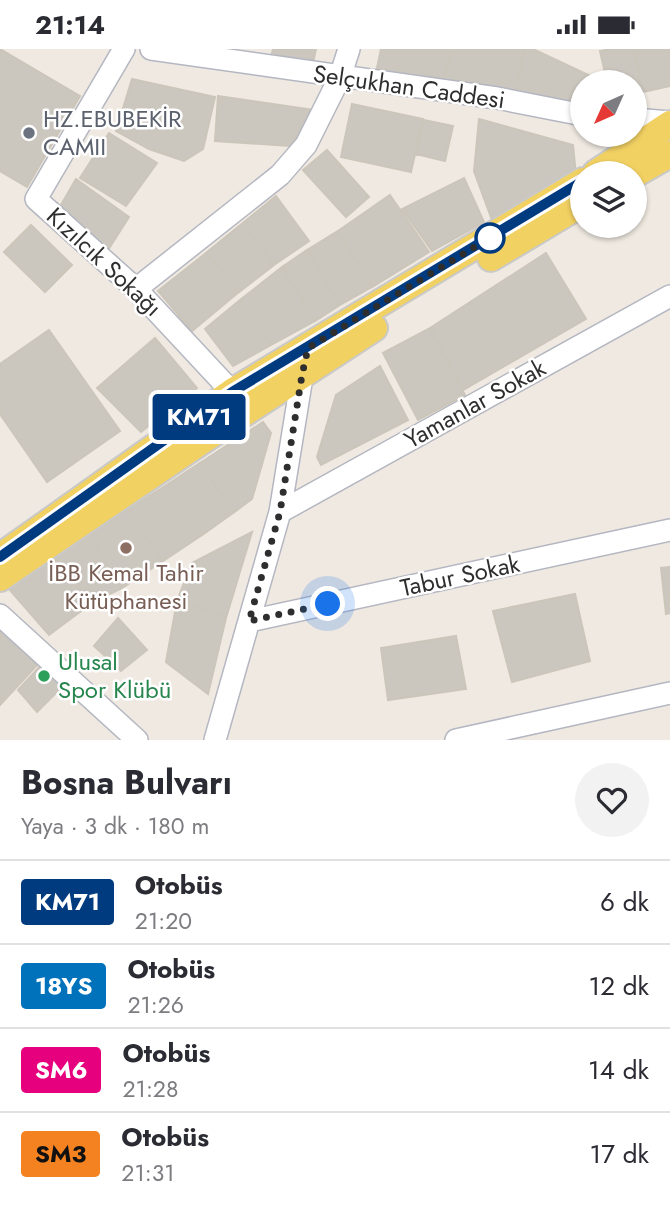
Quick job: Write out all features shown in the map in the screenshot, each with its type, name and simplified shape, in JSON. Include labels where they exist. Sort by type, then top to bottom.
[{"type":"main road","points":[[614,161],[670,123]]},
{"type":"main road","points":[[647,167],[670,154]]},
{"type":"main road","points":[[0,557],[232,392],[570,189]]},
{"type":"main road","points":[[0,578],[379,324],[570,211]]},
{"type":"street","name":"Kızılcık Sokağı","points":[[124,49],[36,198],[136,289],[232,392]]},
{"type":"street","name":"Selçukhan Caddesi","points":[[151,49],[497,99],[570,113]]},
{"type":"street","points":[[136,289],[209,234],[280,175],[306,145],[340,77],[349,49]]},
{"type":"street","points":[[648,120],[670,123]]},
{"type":"street","name":"Yamanlar Sokak","points":[[280,512],[670,296]]},
{"type":"street","points":[[215,740],[280,512],[308,348]]},
{"type":"street","name":"Tabur Sokak","points":[[249,621],[670,530]]},
{"type":"street","points":[[0,615],[137,740]]},
{"type":"street","points":[[456,740],[670,693]]},
{"type":"building","name":"HZ.EBUBEKİR CAMII","points":[[0,49],[80,96],[27,187],[0,171]]},
{"type":"building","points":[[273,49],[316,49],[313,63],[272,53]]},
{"type":"building","points":[[381,49],[452,49],[443,85],[377,68]]},
{"type":"building","points":[[452,49],[524,49],[515,96],[443,85]]},
{"type":"building","points":[[524,49],[533,49],[578,70],[570,70],[570,102],[515,96]]},
{"type":"building","points":[[634,49],[638,70],[604,70],[600,51]]},
{"type":"building","points":[[634,49],[670,49],[670,86],[648,91],[648,70],[638,70]]},
{"type":"building","points":[[132,79],[215,97],[203,149],[184,161],[149,149],[116,131]]},
{"type":"building","points":[[218,96],[314,110],[290,146],[215,141]]},
{"type":"building","points":[[352,104],[423,119],[411,172],[341,157]]},
{"type":"building","points":[[479,119],[573,147],[575,161],[570,161],[570,178],[492,220],[474,171]]},
{"type":"building","points":[[424,120],[453,126],[445,161],[416,154]]},
{"type":"building","points":[[109,133],[157,163],[126,206],[80,178]]},
{"type":"building","points":[[327,150],[369,197],[346,217],[303,170]]},
{"type":"building","points":[[464,178],[484,222],[432,251],[402,209]]},
{"type":"building","points":[[76,179],[129,217],[108,250],[58,210]]},
{"type":"building","points":[[390,195],[429,252],[372,287],[338,231]]},
{"type":"building","points":[[276,196],[309,241],[274,265],[243,223]]},
{"type":"building","points":[[243,223],[274,265],[239,292],[206,253]]},
{"type":"building","points":[[31,225],[72,265],[45,292],[4,252]]},
{"type":"building","points":[[338,231],[372,287],[340,305],[307,250]]},
{"type":"building","points":[[307,250],[340,305],[315,321],[282,267]]},
{"type":"building","points":[[206,253],[239,292],[192,331],[158,291]]},
{"type":"building","points":[[546,253],[586,319],[463,390],[430,328]]},
{"type":"building","points":[[282,267],[315,321],[271,345],[240,300]]},
{"type":"building","points":[[240,300],[271,345],[233,366],[205,329]]},
{"type":"building","points":[[430,328],[465,395],[418,420],[383,353]]},
{"type":"building","points":[[49,330],[120,431],[47,482],[0,414],[0,364]]},
{"type":"building","points":[[155,338],[197,388],[141,432],[97,388]]},
{"type":"building","points":[[380,366],[408,420],[321,465],[317,457],[336,395]]},
{"type":"building","points":[[263,422],[271,433],[252,499],[233,513],[200,463]]},
{"type":"building","points":[[200,463],[233,513],[202,535],[168,484]]},
{"type":"building","points":[[168,484],[202,535],[163,561],[129,509]]},
{"type":"building","name":"İBB Kemal Tahir Kütüphanesi","points":[[129,509],[163,561],[122,588],[88,535]]},
{"type":"building","points":[[252,532],[226,618],[177,601],[192,563]]},
{"type":"building","points":[[88,535],[122,588],[93,602],[51,556]]},
{"type":"building","points":[[51,556],[93,602],[49,635],[8,588]]},
{"type":"building","points":[[670,567],[670,613],[666,614],[661,568]]},
{"type":"building","points":[[575,594],[590,661],[512,682],[493,611]]},
{"type":"building","points":[[177,601],[226,618],[208,694],[166,662]]},
{"type":"building","points":[[118,618],[147,650],[121,671],[94,646]]},
{"type":"building","points":[[0,629],[37,665],[0,705]]},
{"type":"building","points":[[456,636],[466,689],[388,700],[381,648]]},
{"type":"building","points":[[43,663],[64,685],[37,712],[18,690]]},
{"type":"bus line","name":"KM71","points":[[0,557],[232,392],[570,189]]},
{"type":"place","name":"HZ.EBUBEKİR CAMII","points":[[29,133]]},
{"type":"place","name":"İBB Kemal Tahir Kütüphanesi","points":[[126,548]]},
{"type":"place","name":"Ulusal Spor Klübü","points":[[44,676]]},
{"type":"route","points":[[328,604],[249,621],[280,512],[308,348],[490,238]]}]
